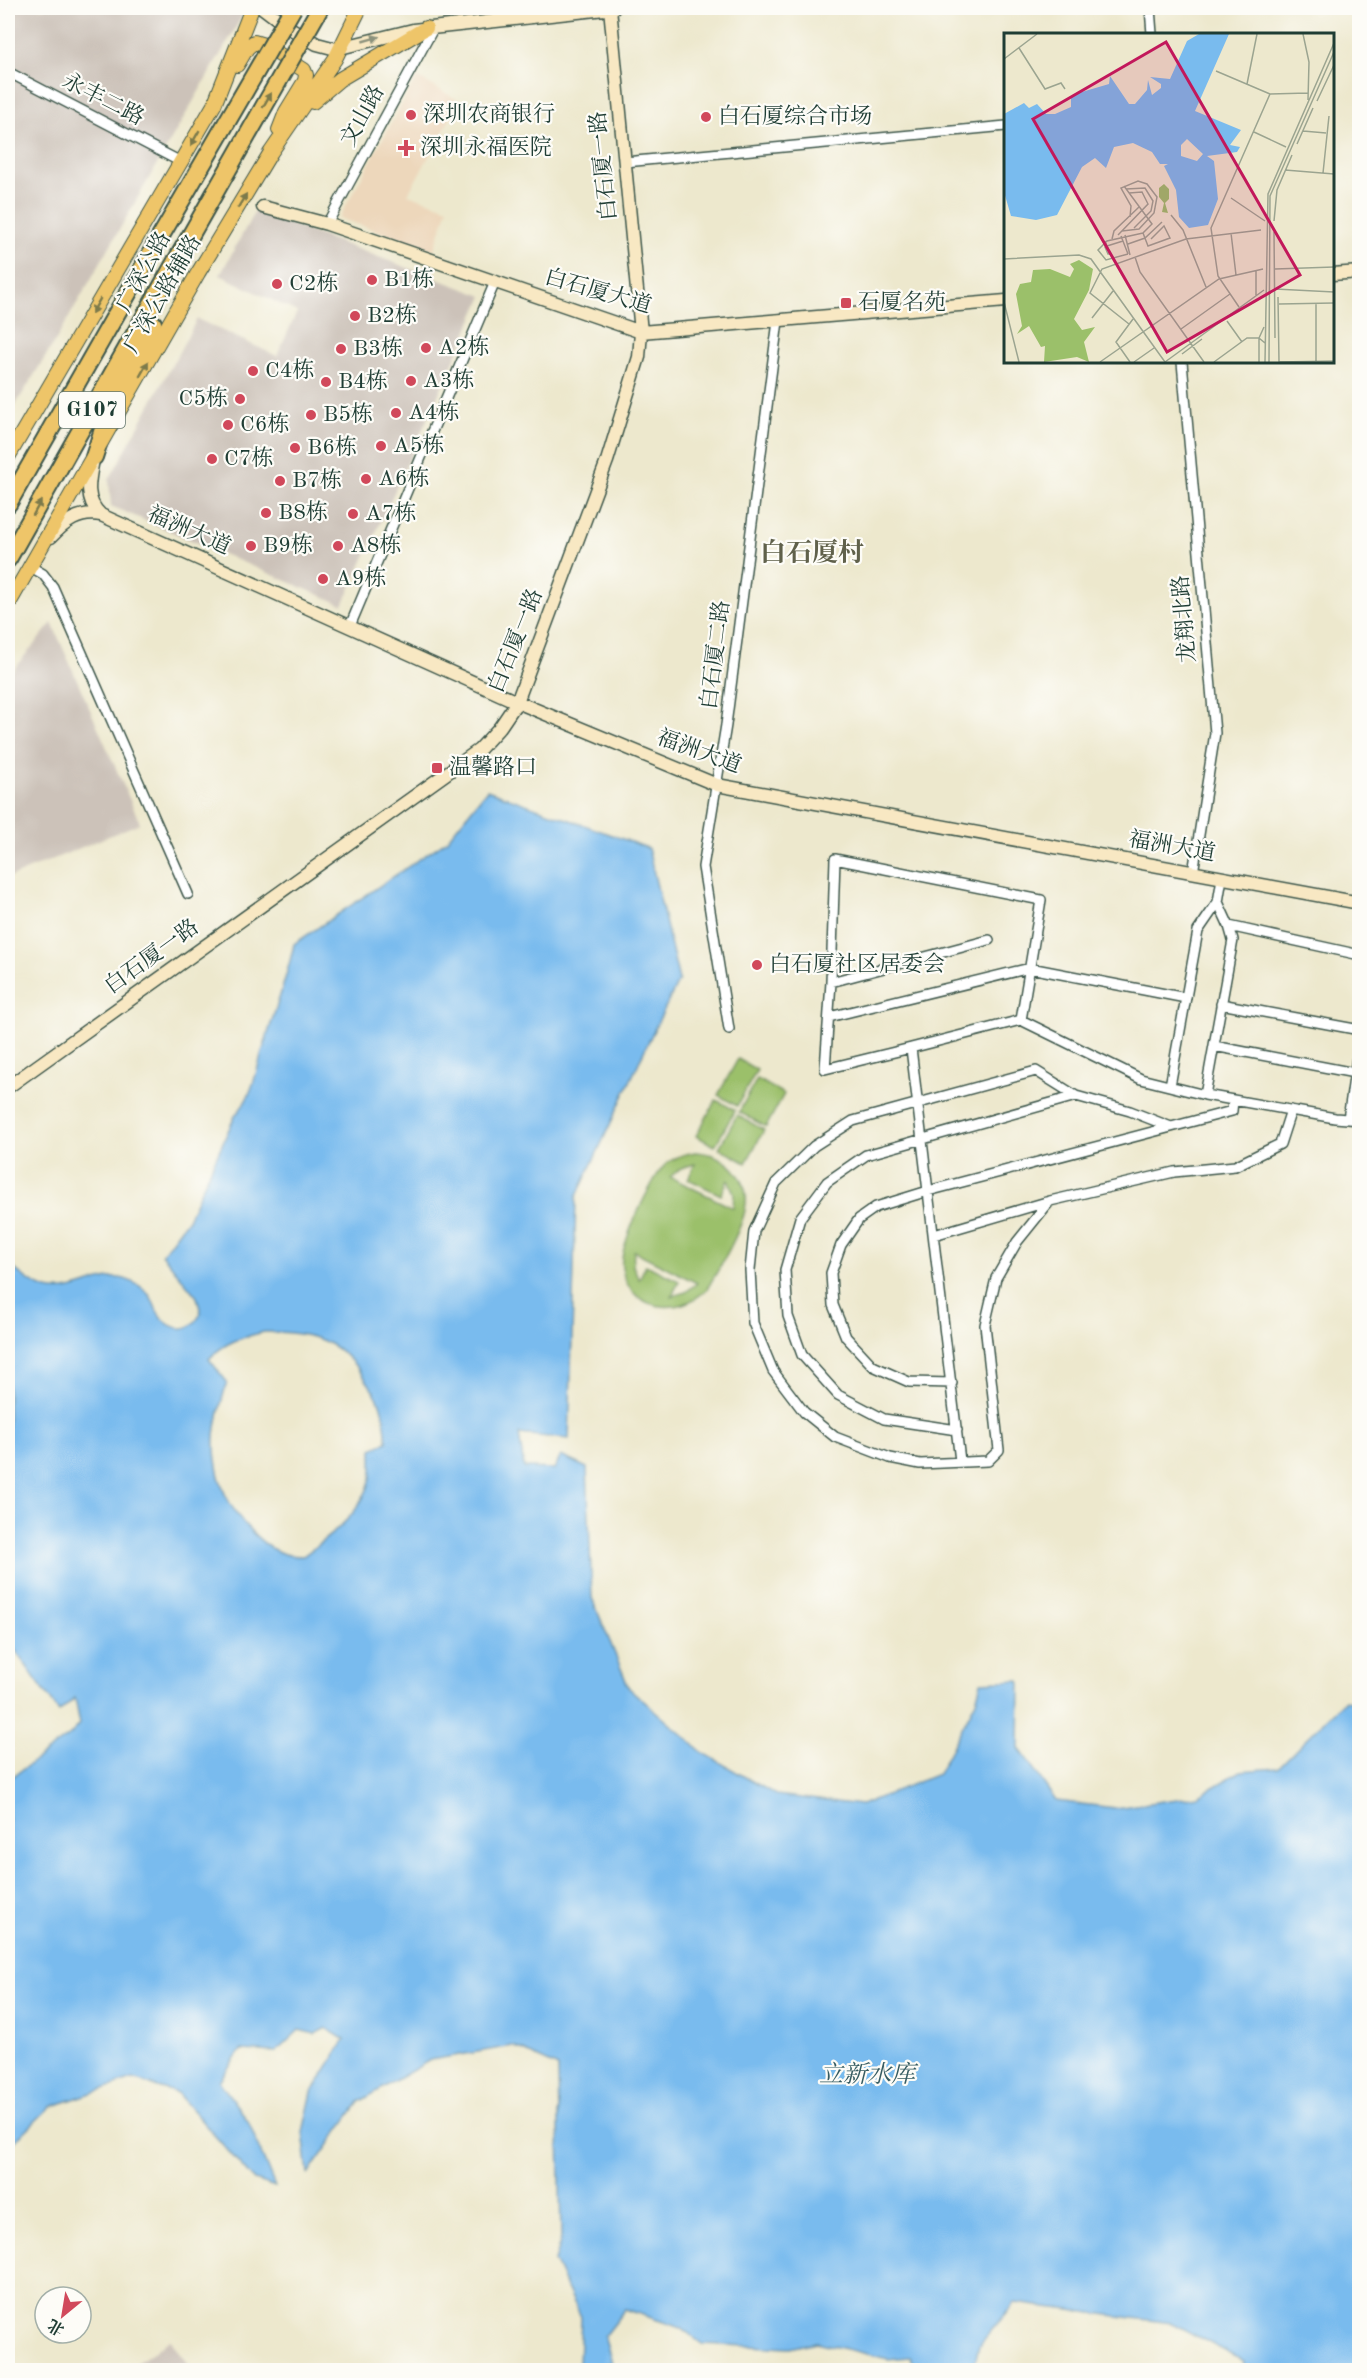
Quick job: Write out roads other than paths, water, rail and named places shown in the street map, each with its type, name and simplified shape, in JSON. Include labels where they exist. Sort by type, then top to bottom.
[{"type":"highway","name":"广深公路","points":[[8,504],[293,8]]},
{"type":"highway","name":"广深公路","points":[[8,559],[320,8]]},
{"type":"highway","points":[[94,457],[109,409],[160,309],[176,261]]},
{"type":"highway","points":[[8,483],[48,433]]},
{"type":"highway","points":[[8,565],[20,538]]},
{"type":"main road","points":[[214,105],[252,8]]},
{"type":"main road","name":"广深公路辅路","points":[[8,605],[192,284],[271,152],[341,48],[360,8]]},
{"type":"main road","points":[[292,122],[340,79],[430,27]]},
{"type":"main road","points":[[8,457],[244,52],[254,42],[264,45],[300,67],[304,70],[306,78],[286,112],[271,152]]},
{"type":"street","points":[[263,8],[281,23],[317,44],[330,48],[341,48],[430,27],[612,8]]},
{"type":"street","name":"白石厦一路","points":[[8,1087],[479,750],[500,727],[517,702],[607,461],[639,357],[641,332],[612,8]]},
{"type":"street","points":[[1150,8],[1152,33]]},
{"type":"street","name":"文山路","points":[[327,224],[430,27]]},
{"type":"street","name":"永丰二路","points":[[8,72],[181,162]]},
{"type":"street","points":[[625,162],[1004,126]]},
{"type":"street","name":"白石厦大道","points":[[263,207],[327,224],[641,332],[1004,301]]},
{"type":"street","points":[[1334,274],[1359,272]]},
{"type":"street","points":[[350,626],[495,282]]},
{"type":"street","name":"白石厦二路","points":[[729,1029],[703,867],[717,785],[774,367],[778,321]]},
{"type":"street","name":"龙翔北路","points":[[1182,363],[1215,733],[1192,873]]},
{"type":"street","points":[[94,457],[88,484],[95,510],[101,514]]},
{"type":"street","points":[[44,545],[68,521],[86,514],[101,514]]},
{"type":"street","name":"福洲大道","points":[[101,514],[517,702],[717,785],[1359,903]]},
{"type":"street","points":[[31,567],[43,574],[53,587],[188,894]]},
{"type":"street","points":[[1021,1020],[1041,900],[835,859],[831,982],[825,1069],[1021,1020],[1141,1079],[1205,1095],[1359,1120]]},
{"type":"street","points":[[1170,1086],[1198,931],[1218,902],[1222,878]]},
{"type":"street","points":[[1205,1095],[1233,940],[1218,902]]},
{"type":"street","points":[[1229,926],[1359,955]]},
{"type":"street","points":[[831,982],[989,940]]},
{"type":"street","points":[[828,1017],[1030,968],[1186,998]]},
{"type":"street","points":[[1221,1004],[1359,1030]]},
{"type":"street","points":[[1348,1119],[1357,1074],[1359,1037]]},
{"type":"street","points":[[1214,1046],[1357,1074]]},
{"type":"street","points":[[911,1048],[960,1461]]},
{"type":"street","points":[[1050,1201],[1017,1242],[996,1278],[986,1325],[999,1449],[988,1461],[920,1464],[890,1458],[835,1437],[804,1412],[773,1371],[753,1323],[750,1270],[754,1231],[776,1183],[814,1146],[853,1121],[1036,1071],[1076,1096],[1130,1111],[1171,1127]]},
{"type":"street","points":[[957,1430],[884,1419],[838,1395],[802,1355],[788,1316],[785,1270],[800,1218],[826,1182],[866,1155],[1076,1096]]},
{"type":"street","points":[[952,1383],[909,1382],[873,1366],[846,1336],[833,1305],[831,1274],[841,1245],[859,1219],[876,1207],[928,1191],[1232,1111],[1233,1100]]},
{"type":"street","points":[[934,1235],[1050,1201],[1174,1172],[1235,1166],[1280,1144],[1290,1110]]},
{"type":"water","name":"立新水库","points":[[487,790],[648,848],[679,980],[576,1198],[569,1439],[519,1434],[524,1468],[554,1469],[561,1456],[587,1468],[592,1598],[629,1688],[702,1752],[776,1795],[861,1805],[938,1774],[976,1701],[981,1682],[1020,1680],[1019,1748],[1056,1801],[1115,1808],[1198,1796],[1241,1771],[1278,1768],[1345,1700],[1359,1703],[1359,2370],[1243,2370],[1244,2361],[1172,2323],[1015,2303],[979,2345],[973,2370],[919,2370],[910,2357],[888,2359],[816,2342],[791,2348],[702,2344],[681,2328],[625,2309],[604,2336],[612,2363],[579,2366],[581,2317],[554,2261],[561,2239],[558,2067],[513,2046],[430,2060],[359,2102],[308,2174],[303,2132],[312,2092],[345,2040],[326,2028],[315,2034],[299,2030],[276,2052],[241,2050],[219,2081],[248,2121],[275,2187],[254,2180],[177,2093],[133,2079],[50,2107],[8,2148],[8,1780],[70,1735],[80,1724],[75,1698],[59,1712],[8,1640],[8,1264],[31,1282],[47,1289],[69,1289],[101,1280],[122,1278],[135,1283],[144,1290],[161,1316],[172,1326],[184,1328],[196,1321],[201,1313],[197,1297],[162,1254],[188,1219],[235,1116],[254,1082],[294,944],[446,841]],"holes":[[[264,1332],[311,1336],[335,1347],[346,1356],[357,1367],[378,1398],[387,1438],[387,1442],[372,1449],[371,1478],[361,1502],[344,1523],[303,1556],[276,1551],[251,1531],[226,1496],[216,1459],[217,1423],[227,1382],[209,1359],[227,1344],[241,1338]]]},
{"type":"place","name":"深圳农商银行","points":[[411,115]]},
{"type":"place","name":"白石厦综合市场","points":[[706,117]]},
{"type":"place","name":"深圳永福医院","points":[[406,148]]},
{"type":"place","name":"B1栋","points":[[372,280]]},
{"type":"place","name":"C2栋","points":[[277,284]]},
{"type":"place","name":"石厦名苑","points":[[846,303]]},
{"type":"place","name":"B2栋","points":[[355,316]]},
{"type":"place","name":"A2栋","points":[[426,348]]},
{"type":"place","name":"B3栋","points":[[341,349]]},
{"type":"place","name":"C4栋","points":[[253,371]]},
{"type":"place","name":"A3栋","points":[[411,381]]},
{"type":"place","name":"B4栋","points":[[326,382]]},
{"type":"place","name":"C5栋","points":[[240,399]]},
{"type":"place","name":"A4栋","points":[[396,413]]},
{"type":"place","name":"B5栋","points":[[311,415]]},
{"type":"place","name":"C6栋","points":[[228,425]]},
{"type":"place","name":"A5栋","points":[[381,446]]},
{"type":"place","name":"B6栋","points":[[295,448]]},
{"type":"place","name":"C7栋","points":[[212,459]]},
{"type":"place","name":"A6栋","points":[[366,479]]},
{"type":"place","name":"B7栋","points":[[280,481]]},
{"type":"place","name":"B8栋","points":[[266,513]]},
{"type":"place","name":"A7栋","points":[[353,514]]},
{"type":"place","name":"B9栋","points":[[251,546]]},
{"type":"place","name":"A8栋","points":[[338,546]]},
{"type":"place","name":"A9栋","points":[[323,579]]},
{"type":"place","name":"温馨路口","points":[[437,768]]},
{"type":"place","name":"白石厦社区居委会","points":[[757,965]]},
{"type":"district","name":"白石厦村","points":[[812,554]]}]
